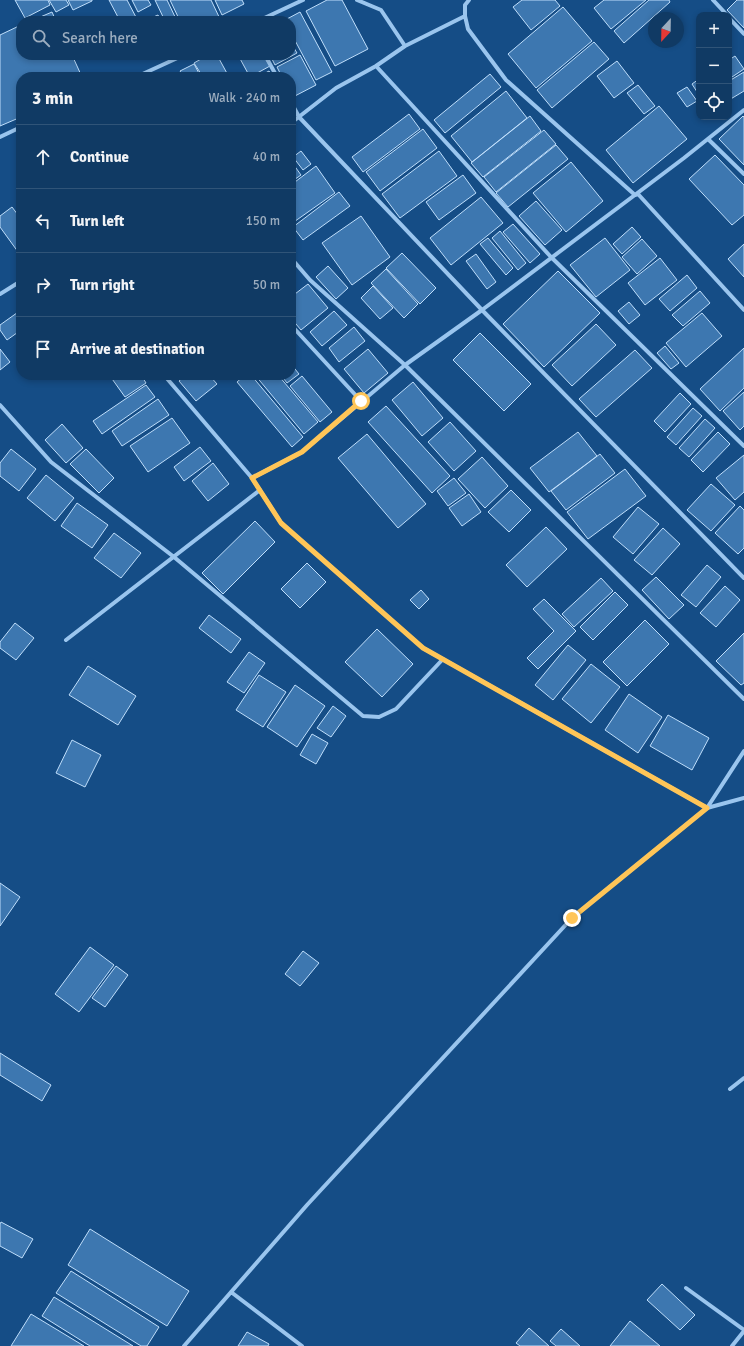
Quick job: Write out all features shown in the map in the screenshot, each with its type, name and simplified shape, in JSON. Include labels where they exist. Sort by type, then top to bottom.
[{"type":"street","points":[[269,16],[303,0]]},
{"type":"street","points":[[357,0],[381,10],[405,46]]},
{"type":"street","points":[[469,0],[465,5],[465,16],[468,29],[506,80],[635,195],[638,194],[744,310]]},
{"type":"street","points":[[713,0],[724,12]]},
{"type":"street","points":[[296,119],[336,88],[376,66],[405,46],[465,16]]},
{"type":"street","points":[[732,21],[744,34]]},
{"type":"street","points":[[147,72],[173,60]]},
{"type":"street","points":[[268,60],[274,72]]},
{"type":"street","points":[[376,66],[551,257],[744,446]]},
{"type":"street","points":[[252,478],[302,452],[405,365],[482,310],[635,195],[744,110]]},
{"type":"street","points":[[296,111],[299,117],[482,310],[744,578]]},
{"type":"street","points":[[0,137],[16,130]]},
{"type":"street","points":[[708,139],[744,174]]},
{"type":"street","points":[[296,264],[310,280],[405,365],[744,699]]},
{"type":"street","points":[[0,294],[16,284]]},
{"type":"street","points":[[296,330],[361,401]]},
{"type":"street","points":[[168,380],[252,478],[281,523],[423,648],[707,808],[744,798]]},
{"type":"street","points":[[0,405],[52,462],[174,556],[363,716],[379,717],[396,709],[443,659]]},
{"type":"street","points":[[66,640],[260,490]]},
{"type":"street","points":[[184,1346],[307,1204],[572,918],[707,808],[744,751]]},
{"type":"street","points":[[730,1089],[744,1078]]},
{"type":"street","points":[[686,1288],[744,1331],[732,1346]]},
{"type":"street","points":[[231,1292],[302,1346]]},
{"type":"building","points":[[15,0],[48,0],[50,5],[29,16],[24,16]]},
{"type":"building","points":[[49,0],[66,0],[69,5],[56,12]]},
{"type":"building","points":[[68,0],[92,0],[92,1],[73,10]]},
{"type":"building","points":[[109,0],[127,0],[135,16],[117,16]]},
{"type":"building","points":[[132,0],[148,0],[151,5],[138,12]]},
{"type":"building","points":[[155,0],[167,0],[175,16],[163,16]]},
{"type":"building","points":[[170,0],[211,0],[219,16],[178,16]]},
{"type":"building","points":[[215,0],[242,0],[244,4],[222,15]]},
{"type":"building","points":[[327,0],[342,0],[368,49],[335,66],[306,11]]},
{"type":"building","points":[[522,0],[555,0],[560,6],[531,30],[513,7]]},
{"type":"building","points":[[604,0],[646,0],[611,29],[594,8]]},
{"type":"building","points":[[649,0],[669,0],[670,2],[659,12],[648,12],[648,22],[624,43],[614,31]]},
{"type":"building","points":[[737,0],[744,0],[744,28],[732,15],[732,12],[727,10]]},
{"type":"building","points":[[563,7],[592,41],[536,88],[508,54]]},
{"type":"building","points":[[52,12],[54,16],[43,16]]},
{"type":"building","points":[[300,12],[332,72],[316,80],[296,42],[296,16],[292,16]]},
{"type":"building","points":[[16,27],[16,60],[74,60],[80,72],[16,72],[16,119],[0,126],[0,35]]},
{"type":"building","points":[[594,42],[609,59],[552,108],[537,90]]},
{"type":"building","points":[[300,55],[316,85],[296,95],[296,72],[280,72],[277,67],[290,60],[296,60],[296,57]]},
{"type":"building","points":[[735,56],[744,69],[732,77],[732,58]]},
{"type":"building","points":[[199,60],[220,60],[226,72],[200,72],[194,63]]},
{"type":"building","points":[[241,60],[266,60],[270,66],[259,72],[247,72]]},
{"type":"building","points":[[272,60],[284,60],[275,65]]},
{"type":"building","points":[[617,61],[634,83],[614,98],[597,76]]},
{"type":"building","points":[[194,64],[198,72],[181,72],[180,71]]},
{"type":"building","points":[[744,72],[744,91],[732,98],[732,84],[732,79]]},
{"type":"building","points":[[490,74],[501,87],[445,133],[434,120]]},
{"type":"building","points":[[696,81],[696,90],[692,84]]},
{"type":"building","points":[[638,85],[655,106],[644,114],[627,93]]},
{"type":"building","points":[[687,87],[696,102],[687,107],[677,93]]},
{"type":"building","points":[[506,91],[527,118],[472,162],[451,136]]},
{"type":"building","points":[[659,106],[687,139],[633,183],[606,150]]},
{"type":"building","points":[[409,114],[420,129],[363,172],[352,157]]},
{"type":"building","points":[[530,116],[541,131],[483,177],[471,163]]},
{"type":"building","points":[[743,116],[744,117],[744,165],[719,139]]},
{"type":"building","points":[[423,129],[437,148],[380,191],[366,172]]},
{"type":"building","points":[[544,130],[556,144],[496,192],[484,177]]},
{"type":"building","points":[[556,145],[568,159],[508,207],[496,193]]},
{"type":"building","points":[[301,151],[311,164],[303,170],[296,161],[296,155]]},
{"type":"building","points":[[439,151],[457,176],[400,218],[382,194]]},
{"type":"building","points":[[715,155],[744,185],[744,215],[732,225],[689,179]]},
{"type":"building","points":[[571,162],[603,201],[566,232],[533,193]]},
{"type":"building","points":[[316,166],[335,193],[296,220],[296,181]]},
{"type":"building","points":[[296,168],[301,175],[296,178]]},
{"type":"building","points":[[463,175],[476,193],[439,220],[426,202]]},
{"type":"building","points":[[339,192],[350,206],[303,240],[296,231],[296,225]]},
{"type":"building","points":[[481,197],[503,223],[451,265],[430,238]]},
{"type":"building","points":[[536,201],[562,230],[545,245],[519,216]]},
{"type":"building","points":[[12,207],[16,212],[16,249],[0,227],[0,216]]},
{"type":"building","points":[[361,216],[390,257],[352,285],[322,243]]},
{"type":"building","points":[[513,224],[540,254],[530,263],[503,232]]},
{"type":"building","points":[[632,227],[641,237],[622,254],[613,244]]},
{"type":"building","points":[[500,231],[526,263],[518,270],[492,238]]},
{"type":"building","points":[[488,238],[513,268],[506,275],[480,244]]},
{"type":"building","points":[[605,238],[630,270],[596,297],[570,265]]},
{"type":"building","points":[[642,239],[657,256],[637,274],[622,257]]},
{"type":"building","points":[[744,244],[744,277],[728,259]]},
{"type":"building","points":[[402,253],[436,288],[420,304],[386,268]]},
{"type":"building","points":[[476,254],[496,282],[487,289],[466,261]]},
{"type":"building","points":[[660,258],[677,280],[645,305],[628,283]]},
{"type":"building","points":[[328,266],[348,288],[336,299],[316,277]]},
{"type":"building","points":[[386,269],[418,304],[404,318],[371,283]]},
{"type":"building","points":[[558,271],[600,313],[544,367],[503,324]]},
{"type":"building","points":[[687,275],[697,288],[670,311],[659,299]]},
{"type":"building","points":[[308,284],[328,308],[301,330],[296,324],[296,293]]},
{"type":"building","points":[[373,286],[393,308],[380,319],[361,298]]},
{"type":"building","points":[[700,291],[710,303],[683,326],[672,315]]},
{"type":"building","points":[[629,302],[640,315],[629,324],[618,311]]},
{"type":"building","points":[[334,311],[347,325],[322,346],[310,332]]},
{"type":"building","points":[[702,313],[722,336],[686,367],[666,343]]},
{"type":"building","points":[[16,314],[16,334],[7,340],[0,330],[0,325]]},
{"type":"building","points":[[596,324],[616,345],[572,386],[552,365]]},
{"type":"building","points":[[354,327],[365,341],[339,362],[329,348]]},
{"type":"building","points":[[480,333],[531,384],[504,411],[453,360]]},
{"type":"building","points":[[665,346],[679,363],[671,369],[657,353]]},
{"type":"building","points":[[744,348],[744,388],[720,411],[700,389]]},
{"type":"building","points":[[0,349],[10,362],[0,370]]},
{"type":"building","points":[[368,349],[388,373],[364,393],[344,369]]},
{"type":"building","points":[[635,350],[652,368],[596,417],[579,399]]},
{"type":"building","points":[[302,376],[332,412],[320,422],[290,386]]},
{"type":"building","points":[[113,380],[144,380],[146,383],[125,397]]},
{"type":"building","points":[[213,380],[217,384],[196,401],[179,381]]},
{"type":"building","points":[[239,380],[255,380],[303,437],[292,447],[237,382]]},
{"type":"building","points":[[259,380],[282,380],[318,422],[304,434]]},
{"type":"building","points":[[413,382],[443,418],[422,436],[392,400]]},
{"type":"building","points":[[146,385],[155,397],[102,434],[93,421]]},
{"type":"building","points":[[744,392],[744,426],[740,430],[723,411]]},
{"type":"building","points":[[680,393],[691,404],[665,432],[654,421]]},
{"type":"building","points":[[158,399],[169,415],[122,446],[112,431]]},
{"type":"building","points":[[386,406],[450,476],[432,493],[368,422]]},
{"type":"building","points":[[693,408],[702,416],[676,445],[667,437]]},
{"type":"building","points":[[172,418],[190,443],[148,472],[130,446]]},
{"type":"building","points":[[705,419],[715,428],[689,457],[679,448]]},
{"type":"building","points":[[450,422],[476,451],[454,471],[428,442]]},
{"type":"building","points":[[62,424],[83,448],[66,463],[45,440]]},
{"type":"building","points":[[578,432],[597,456],[549,492],[530,468]]},
{"type":"building","points":[[718,432],[730,444],[703,472],[691,460]]},
{"type":"building","points":[[367,434],[426,504],[398,528],[338,458]]},
{"type":"building","points":[[200,447],[211,461],[184,481],[174,467]]},
{"type":"building","points":[[11,449],[36,469],[19,491],[0,476],[0,463]]},
{"type":"building","points":[[86,449],[114,478],[99,493],[70,464]]},
{"type":"building","points":[[600,454],[615,473],[566,510],[551,491]]},
{"type":"building","points":[[744,455],[744,492],[735,500],[716,478]]},
{"type":"building","points":[[482,457],[508,486],[485,508],[458,479]]},
{"type":"building","points":[[213,463],[229,484],[208,501],[192,481]]},
{"type":"building","points":[[625,469],[646,496],[588,539],[567,512]]},
{"type":"building","points":[[46,475],[74,498],[55,521],[27,498]]},
{"type":"building","points":[[454,478],[466,493],[448,506],[437,491]]},
{"type":"building","points":[[711,484],[735,505],[711,531],[687,510]]},
{"type":"building","points":[[511,490],[531,510],[509,532],[488,512]]},
{"type":"building","points":[[469,494],[481,512],[462,526],[449,508]]},
{"type":"building","points":[[77,503],[108,525],[92,548],[61,526]]},
{"type":"building","points":[[740,506],[744,510],[744,548],[738,554],[715,533]]},
{"type":"building","points":[[638,507],[659,524],[633,554],[613,537]]},
{"type":"building","points":[[255,521],[275,542],[223,594],[202,573]]},
{"type":"building","points":[[546,527],[567,549],[527,587],[506,565]]},
{"type":"building","points":[[663,528],[680,544],[652,575],[634,560]]},
{"type":"building","points":[[114,533],[141,553],[121,578],[94,558]]},
{"type":"building","points":[[307,563],[326,582],[300,608],[281,589]]},
{"type":"building","points":[[707,565],[721,577],[696,607],[681,595]]},
{"type":"building","points":[[656,577],[684,605],[669,619],[642,590]]},
{"type":"building","points":[[601,578],[613,591],[574,627],[562,614]]},
{"type":"building","points":[[725,586],[740,600],[716,627],[700,613]]},
{"type":"building","points":[[421,590],[429,599],[419,609],[410,600]]},
{"type":"building","points":[[615,592],[628,605],[593,640],[580,627]]},
{"type":"building","points":[[544,599],[576,631],[538,669],[527,658],[554,631],[533,609]]},
{"type":"building","points":[[209,615],[241,639],[231,653],[199,628]]},
{"type":"building","points":[[645,620],[669,644],[627,686],[603,662]]},
{"type":"building","points":[[15,623],[34,638],[16,660],[0,648],[0,642]]},
{"type":"building","points":[[377,629],[413,664],[382,697],[345,662]]},
{"type":"building","points":[[744,633],[744,683],[741,685],[716,661]]},
{"type":"building","points":[[568,645],[586,660],[553,700],[535,685]]},
{"type":"building","points":[[249,652],[265,663],[244,693],[227,682]]},
{"type":"building","points":[[591,664],[620,687],[591,723],[562,699]]},
{"type":"building","points":[[88,666],[136,696],[118,725],[69,695]]},
{"type":"building","points":[[259,675],[286,692],[263,727],[236,710]]},
{"type":"building","points":[[295,685],[325,706],[297,747],[267,727]]},
{"type":"building","points":[[629,694],[662,717],[638,753],[605,730]]},
{"type":"building","points":[[333,706],[346,716],[331,737],[317,728]]},
{"type":"building","points":[[668,715],[709,738],[692,770],[650,746]]},
{"type":"building","points":[[312,734],[328,743],[316,764],[300,755]]},
{"type":"building","points":[[72,740],[101,755],[85,787],[56,773]]},
{"type":"building","points":[[0,883],[20,897],[0,926]]},
{"type":"building","points":[[90,947],[114,965],[79,1012],[55,994]]},
{"type":"building","points":[[303,951],[319,963],[300,986],[285,974]]},
{"type":"building","points":[[116,966],[128,975],[105,1007],[92,998]]},
{"type":"building","points":[[0,1053],[51,1085],[42,1101],[0,1075]]},
{"type":"building","points":[[1,1222],[33,1239],[22,1258],[0,1246]]},
{"type":"building","points":[[90,1229],[189,1291],[167,1326],[68,1265]]},
{"type":"building","points":[[71,1271],[159,1327],[147,1346],[141,1346],[56,1293]]},
{"type":"building","points":[[662,1284],[695,1315],[680,1330],[647,1300]]},
{"type":"building","points":[[54,1297],[133,1346],[90,1346],[42,1316]]},
{"type":"building","points":[[31,1314],[84,1346],[11,1346]]},
{"type":"building","points":[[630,1321],[660,1346],[610,1346]]},
{"type":"building","points":[[529,1328],[549,1346],[520,1346],[516,1343]]},
{"type":"building","points":[[561,1329],[580,1346],[556,1346],[550,1341]]},
{"type":"building","points":[[247,1332],[269,1344],[268,1346],[238,1346]]},
{"type":"route","points":[[361,401],[302,452],[252,478],[281,523],[423,648],[707,808],[572,918]]}]
